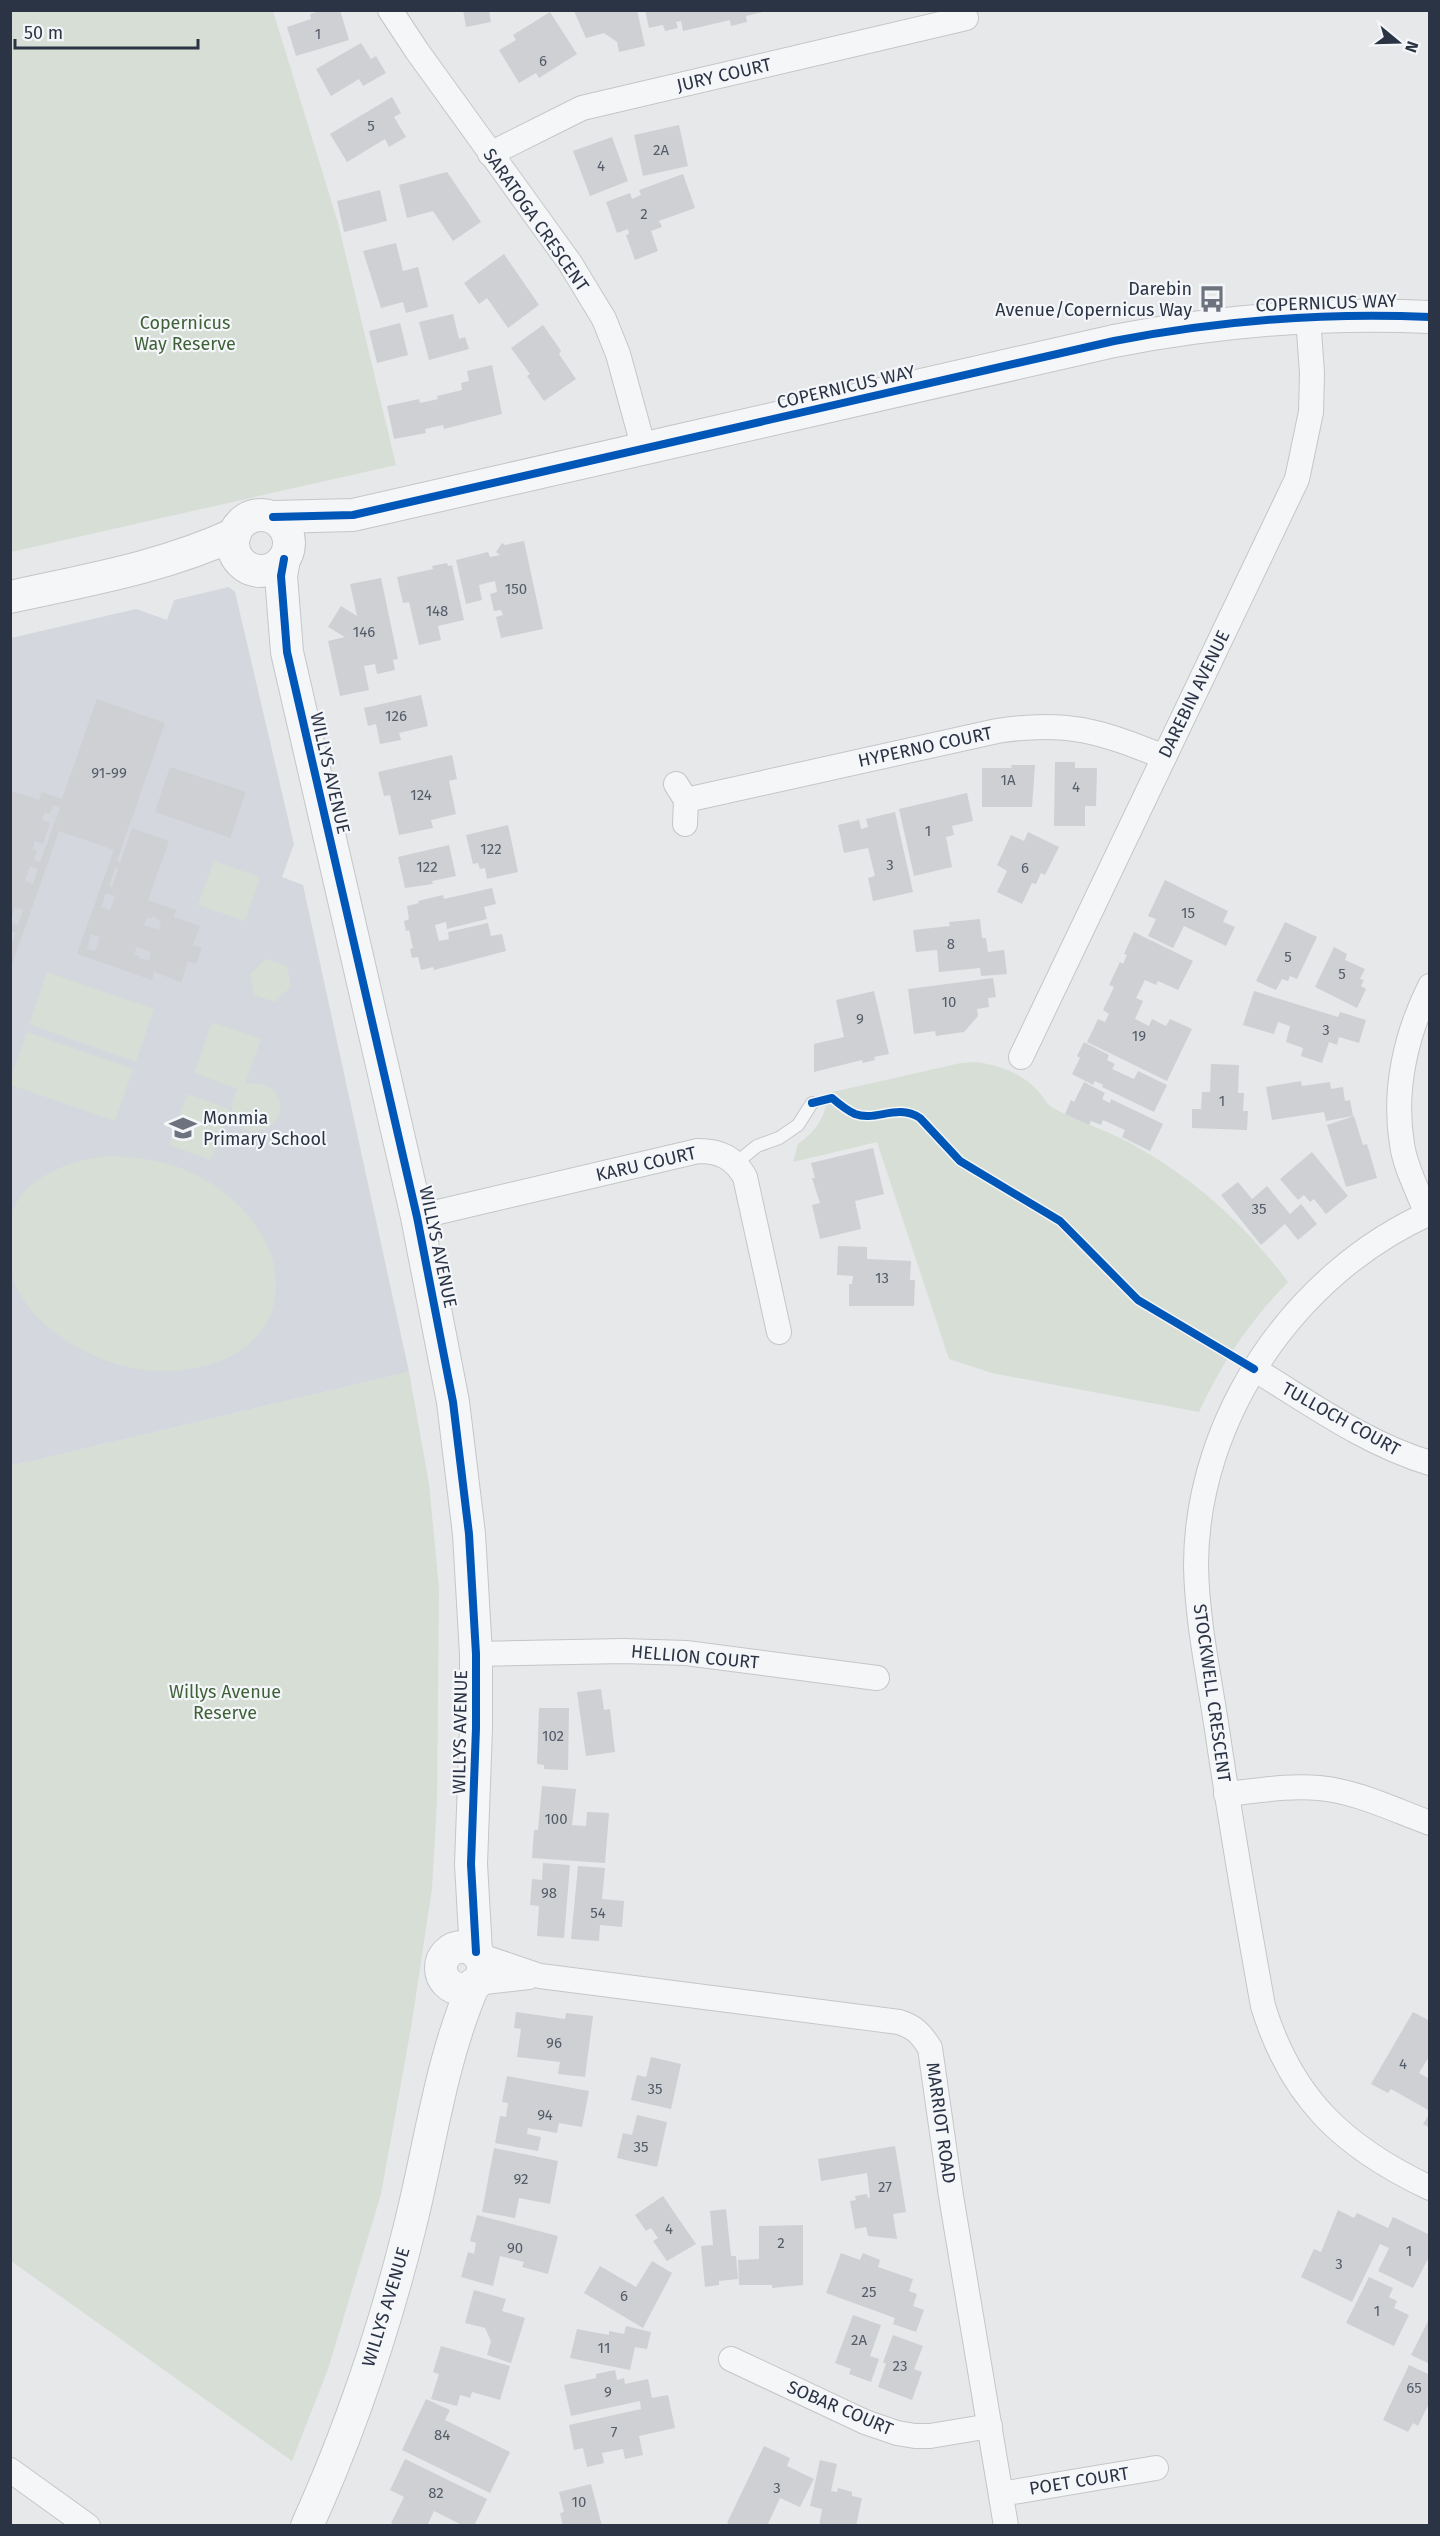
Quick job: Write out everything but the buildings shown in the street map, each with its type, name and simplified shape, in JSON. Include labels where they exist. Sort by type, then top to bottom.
[{"type":"street","name":"SARATOGA CRESCENT","points":[[390,10],[489,154],[570,263],[604,319],[618,354],[644,449]]},
{"type":"street","name":"JURY COURT","points":[[489,154],[582,108],[966,18]]},
{"type":"street","name":"COPERNICUS WAY","points":[[273,517],[352,515],[1114,341],[1202,326],[1308,317],[1374,314],[1430,317]]},
{"type":"street","name":"DAREBIN AVENUE","points":[[1019,1058],[1297,478],[1311,412],[1308,317]]},
{"type":"street","points":[[10,597],[160,563],[208,547],[235,534],[246,519],[264,515],[273,517],[285,527],[290,542],[286,555],[271,570],[254,570],[245,566],[160,563]]},
{"type":"street","name":"COPERNICUS WAY","points":[[286,555],[304,539],[352,515]]},
{"type":"street","points":[[235,534],[234,551],[245,566]]},
{"type":"street","name":"WILLYS AVENUE","points":[[286,555],[281,576],[287,652]]},
{"type":"street","name":"WILLYS AVENUE","points":[[245,566],[272,613],[287,652],[417,1217],[453,1402],[469,1534],[476,1654],[476,1728],[466,1968],[414,2208],[391,2294],[344,2435],[307,2526]]},
{"type":"street","name":"HYPERNO COURT","points":[[682,803],[997,731],[1032,726],[1057,726],[1100,733],[1164,757]]},
{"type":"street","points":[[1428,1214],[1402,1145],[1400,1097],[1405,1050],[1419,1008],[1430,986]]},
{"type":"street","name":"KARU COURT","points":[[417,1217],[698,1151],[712,1151],[736,1163]]},
{"type":"street","points":[[736,1163],[745,1178],[779,1332]]},
{"type":"street","name":"STOCKWELL CRESCENT","points":[[1428,1214],[1368,1248],[1319,1288],[1285,1326],[1254,1369],[1227,1419],[1215,1455],[1200,1524],[1196,1564],[1198,1609],[1226,1794],[1263,2006],[1273,2037],[1287,2067],[1326,2119],[1347,2139],[1376,2159],[1430,2188]]},
{"type":"street","name":"TULLOCH COURT","points":[[1254,1369],[1366,1436],[1413,1458],[1430,1463]]},
{"type":"street","name":"HELLION COURT","points":[[476,1654],[623,1651],[686,1653],[877,1678]]},
{"type":"street","points":[[1226,1794],[1292,1787],[1321,1788],[1356,1796],[1430,1822]]},
{"type":"street","name":"MARRIOT ROAD","points":[[466,1968],[899,2022],[912,2026],[922,2034],[930,2048],[951,2196],[1006,2526]]},
{"type":"street","name":"SOBAR COURT","points":[[731,2359],[865,2422],[897,2433],[930,2436],[990,2426]]},
{"type":"street","name":"POET COURT","points":[[1001,2494],[1156,2468]]},
{"type":"street","points":[[10,2469],[88,2526]]},
{"type":"lane","points":[[736,1163],[757,1146],[779,1138],[798,1125],[812,1103]]},
{"type":"shaded area","name":"Monmia Primary School","points":[[229,587],[235,592],[294,844],[282,877],[303,885],[409,1372],[11,1466],[11,638],[136,609],[167,620],[174,600]]},
{"type":"green space","name":"Copernicus Way Reserve","points":[[11,10],[273,11],[338,223],[396,465],[11,552]]},
{"type":"green space","points":[[214,861],[260,877],[245,921],[198,905]]},
{"type":"green space","points":[[266,959],[287,966],[291,987],[275,1002],[254,995],[250,974]]},
{"type":"green space","points":[[47,972],[154,1009],[136,1062],[29,1024]]},
{"type":"green space","points":[[212,1022],[261,1039],[245,1084],[260,1084],[271,1089],[278,1096],[280,1106],[279,1116],[273,1124],[263,1130],[248,1131],[234,1118],[232,1107],[238,1089],[194,1073]]},
{"type":"green space","points":[[27,1032],[133,1069],[115,1121],[11,1085],[11,1077]]},
{"type":"green space","points":[[977,1062],[1002,1068],[1018,1075],[1040,1093],[1053,1108],[1128,1142],[1174,1170],[1196,1186],[1235,1221],[1254,1240],[1288,1282],[1261,1312],[1238,1343],[1217,1376],[1199,1412],[992,1373],[949,1359],[877,1142],[793,1162],[798,1144],[810,1134],[823,1116],[828,1093],[961,1063]]},
{"type":"green space","points":[[187,1094],[229,1109],[211,1160],[169,1145]]},
{"type":"green space","points":[[105,1156],[132,1157],[158,1162],[197,1175],[239,1206],[261,1233],[273,1262],[276,1291],[269,1319],[251,1342],[223,1360],[183,1370],[139,1369],[96,1357],[70,1343],[48,1327],[29,1307],[15,1284],[11,1271],[10,1227],[16,1203],[35,1181],[48,1173],[77,1162]]},
{"type":"green space","name":"Willys Avenue Reserve","points":[[409,1372],[429,1484],[439,1588],[437,1800],[432,1888],[412,2022],[381,2194],[328,2369],[292,2461],[11,2261],[11,1466]]},
{"type":"cycle path","points":[[273,517],[353,515],[1153,334],[1231,323],[1310,317],[1430,317]]},
{"type":"cycle path","points":[[284,559],[281,576],[287,652],[417,1217],[453,1402],[469,1534],[476,1654],[471,1864],[476,1952]]},
{"type":"cycle path","points":[[812,1103],[832,1098],[849,1111],[863,1116],[903,1112],[920,1118],[960,1161],[1060,1221],[1138,1300],[1254,1369]]},
{"type":"place","name":"Darebin Avenue/Copernicus Way","points":[[1212,299]]},
{"type":"place","name":"Monmia Primary School","points":[[183,1128]]}]
